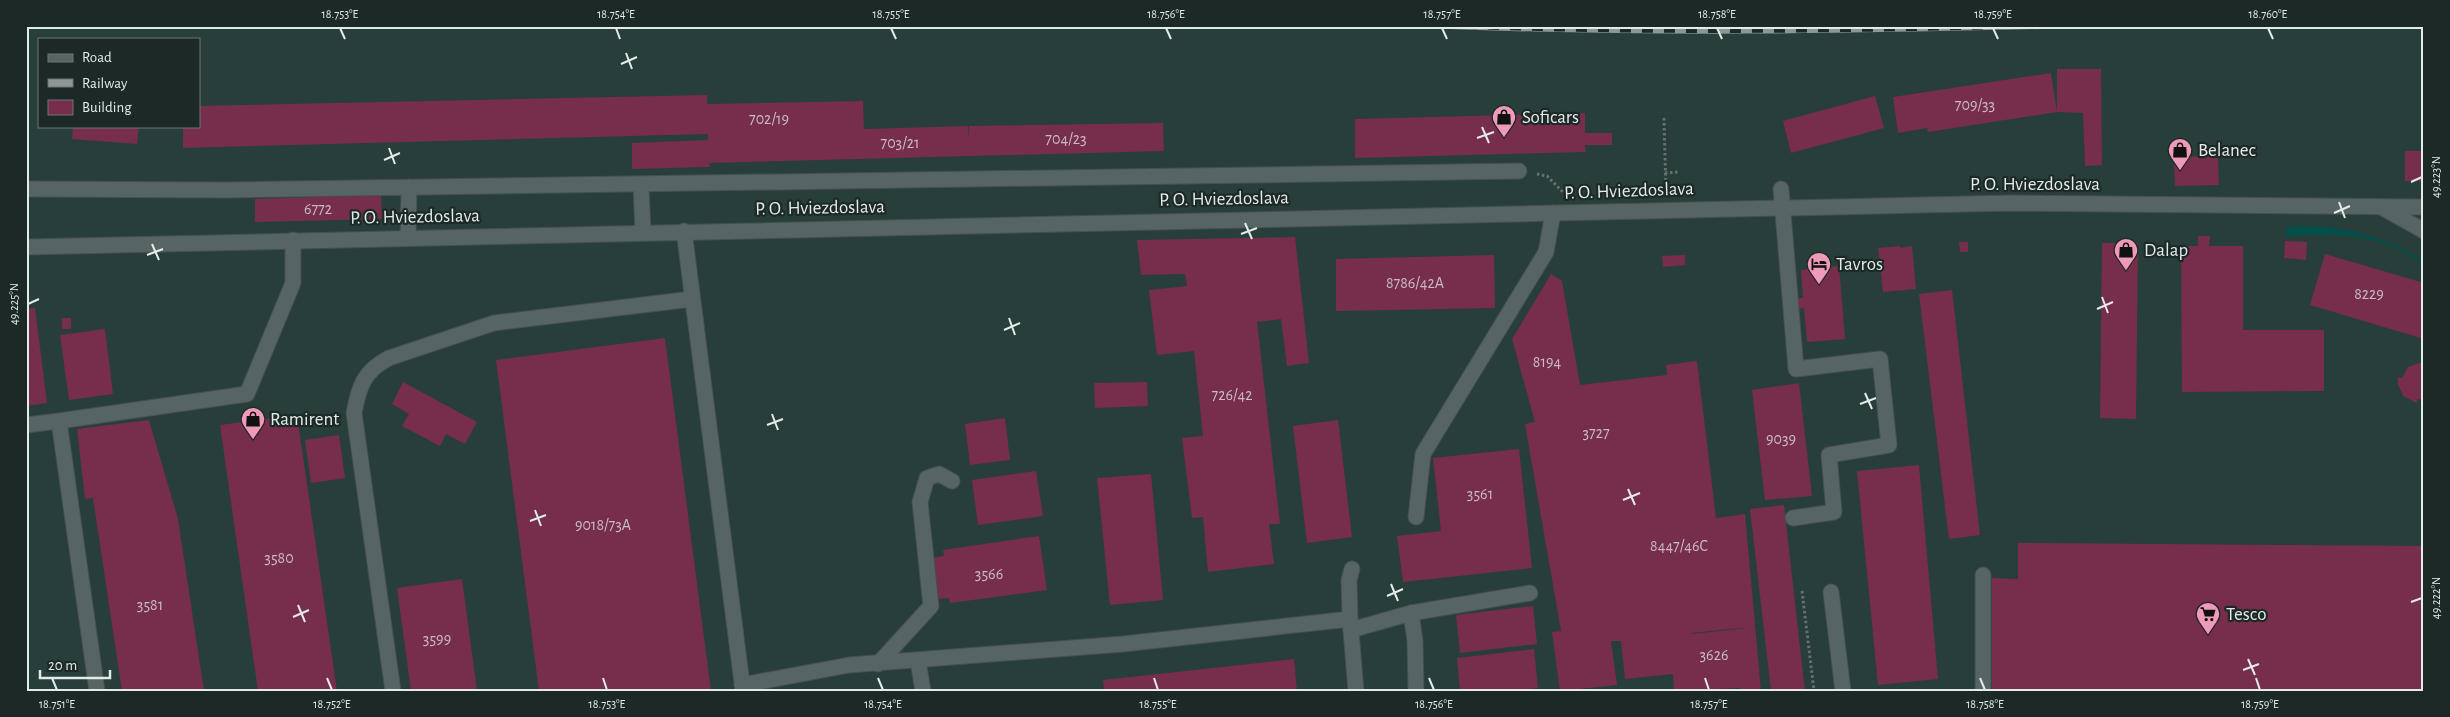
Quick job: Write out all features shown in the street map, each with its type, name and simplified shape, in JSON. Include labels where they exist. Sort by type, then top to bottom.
[{"type":"street","points":[[26,189],[409,187],[1519,171]]},
{"type":"street","points":[[641,184],[643,233]]},
{"type":"street","points":[[408,238],[409,187]]},
{"type":"street","points":[[1781,188],[1796,369],[1880,359],[1889,445],[1829,455],[1834,512],[1793,518]]},
{"type":"street","name":"P. O. Hviezdoslava","points":[[26,247],[2011,203],[2424,207]]},
{"type":"street","points":[[2382,207],[2424,231]]},
{"type":"street","points":[[1416,517],[1423,454],[1546,252],[1559,213]]},
{"type":"street","points":[[684,232],[742,688],[849,665],[1351,625],[1530,592]]},
{"type":"street","points":[[26,425],[247,394],[293,283],[293,240]]},
{"type":"street","points":[[393,691],[354,412],[363,380],[373,366],[389,358],[494,323],[692,299]]},
{"type":"street","points":[[59,420],[97,691]]},
{"type":"street","points":[[878,664],[931,606],[920,502],[927,478],[939,474],[952,481]]},
{"type":"street","points":[[1352,568],[1350,580],[1351,625],[1356,691]]},
{"type":"street","points":[[1983,574],[1983,691]]},
{"type":"street","points":[[1831,592],[1843,691]]},
{"type":"street","points":[[1411,613],[1415,641],[1416,691]]},
{"type":"street","points":[[918,661],[923,691]]},
{"type":"path","points":[[1664,118],[1666,210]]},
{"type":"path","points":[[1519,171],[1546,176],[1565,194],[1559,213]]},
{"type":"path","points":[[1665,173],[1678,172]]},
{"type":"path","points":[[1802,591],[1814,691]]},
{"type":"shaded area","points":[[26,26],[2424,26],[2424,691],[26,691]]},
{"type":"shaded area","points":[[2287,227],[2323,227],[2359,233],[2393,245],[2424,262],[2424,265],[2406,254],[2373,240],[2323,235],[2284,236]]},
{"type":"building","points":[[2057,69],[2101,69],[2102,165],[2085,166],[2083,113],[2057,112]]},
{"type":"building","points":[[2051,73],[2057,112],[1928,132],[1927,128],[1898,133],[1893,97]]},
{"type":"building","points":[[707,95],[707,104],[863,101],[864,129],[968,126],[969,140],[969,126],[1163,123],[1164,151],[709,163],[710,167],[632,169],[632,143],[708,140],[708,134],[183,148],[183,128],[200,128],[200,106]]},
{"type":"building","points":[[1875,96],[1884,128],[1791,153],[1783,121]]},
{"type":"building","points":[[1585,113],[1585,133],[1612,133],[1612,145],[1585,145],[1586,152],[1355,158],[1355,119]]},
{"type":"building","points":[[73,128],[139,128],[137,144],[72,139]]},
{"type":"building","points":[[2405,151],[2424,151],[2424,181],[2405,181]]},
{"type":"building","points":[[2211,156],[2211,158],[2218,158],[2219,185],[2175,186],[2174,157]]},
{"type":"building","points":[[381,195],[382,219],[255,222],[255,199]]},
{"type":"building","points":[[2198,236],[2210,236],[2209,246],[2243,246],[2243,330],[2324,330],[2324,391],[2182,392],[2181,246],[2198,246]]},
{"type":"building","points":[[1295,237],[1309,363],[1287,366],[1281,319],[1257,322],[1280,524],[1269,524],[1274,564],[1208,572],[1203,517],[1192,518],[1182,438],[1203,436],[1194,351],[1157,355],[1149,290],[1187,286],[1185,274],[1141,275],[1137,240]]},
{"type":"building","points":[[2285,241],[2307,242],[2306,260],[2284,258]]},
{"type":"building","points":[[1959,242],[1968,242],[1968,252],[1960,252]]},
{"type":"building","points":[[2102,243],[2138,243],[2136,419],[2100,418]]},
{"type":"building","points":[[1900,246],[1900,248],[1912,246],[1916,289],[1883,292],[1878,248]]},
{"type":"building","points":[[2325,254],[2424,283],[2424,339],[2310,305]]},
{"type":"building","points":[[1494,255],[1495,308],[1336,311],[1336,259]]},
{"type":"building","points":[[1685,255],[1685,265],[1663,267],[1662,256]]},
{"type":"building","points":[[1839,266],[1845,339],[1807,342],[1804,308],[1797,309],[1796,298],[1803,298],[1801,270]]},
{"type":"building","points":[[1551,274],[1562,281],[1580,385],[1667,375],[1666,365],[1697,361],[1716,518],[1745,514],[1761,691],[1740,691],[1740,688],[1674,691],[1673,674],[1625,679],[1621,641],[1611,641],[1617,685],[1560,691],[1552,632],[1561,631],[1525,424],[1535,422],[1512,339]],"holes":[[[1747,628],[1692,634],[1692,633]]]},
{"type":"building","points":[[1952,290],[1980,535],[1949,539],[1919,294]]},
{"type":"building","points":[[35,308],[47,403],[26,406],[26,309]]},
{"type":"building","points":[[62,318],[71,318],[71,329],[62,329]]},
{"type":"building","points":[[105,329],[113,394],[69,400],[60,335]]},
{"type":"building","points":[[665,338],[711,691],[539,691],[496,360]]},
{"type":"building","points":[[2419,363],[2424,364],[2424,400],[2417,399],[2417,403],[2403,396],[2398,384],[2398,377],[2402,378],[2408,367]]},
{"type":"building","points":[[403,382],[477,422],[465,444],[446,434],[440,446],[402,426],[409,414],[392,404]]},
{"type":"building","points":[[1147,382],[1148,406],[1095,408],[1094,383]]},
{"type":"building","points":[[1799,383],[1812,496],[1765,500],[1752,390]]},
{"type":"building","points":[[297,415],[337,691],[258,691],[220,425]]},
{"type":"building","points":[[1005,418],[1010,460],[970,465],[965,424]]},
{"type":"building","points":[[149,420],[178,519],[204,691],[122,691],[93,498],[85,499],[77,429]]},
{"type":"building","points":[[1338,420],[1352,537],[1307,543],[1293,426]]},
{"type":"building","points":[[339,435],[345,478],[311,483],[305,440]]},
{"type":"building","points":[[1519,449],[1532,568],[1403,582],[1397,536],[1441,531],[1433,458]]},
{"type":"building","points":[[1919,465],[1938,679],[1878,685],[1857,471]]},
{"type":"building","points":[[1036,471],[1043,516],[978,525],[972,480]]},
{"type":"building","points":[[1151,474],[1163,600],[1110,605],[1097,478]]},
{"type":"building","points":[[1784,505],[1805,691],[1771,691],[1750,509]]},
{"type":"building","points":[[1039,536],[1047,590],[950,603],[949,598],[938,599],[932,558],[944,556],[943,550]]},
{"type":"building","name":"Tesco","points":[[2018,543],[2424,546],[2424,691],[1992,691],[1992,578],[2018,579]]},
{"type":"building","points":[[462,579],[477,691],[411,691],[397,588]]},
{"type":"building","points":[[1533,606],[1537,644],[1460,653],[1456,615]]},
{"type":"building","points":[[1534,649],[1538,688],[1511,691],[1460,691],[1457,658]]},
{"type":"building","points":[[1294,659],[1297,691],[1104,691],[1103,680]]},
{"type":"railway","points":[[1444,26],[1520,29],[1747,31],[2049,26]]},
{"type":"place","name":"Soficars","points":[[1504,138]]},
{"type":"place","name":"Belanec","points":[[2180,171]]},
{"type":"place","name":"Dalap","points":[[2126,271]]},
{"type":"place","name":"Tavros","points":[[1819,285]]},
{"type":"place","name":"Ramirent","points":[[253,440]]},
{"type":"place","name":"Tesco","points":[[2208,635]]}]
